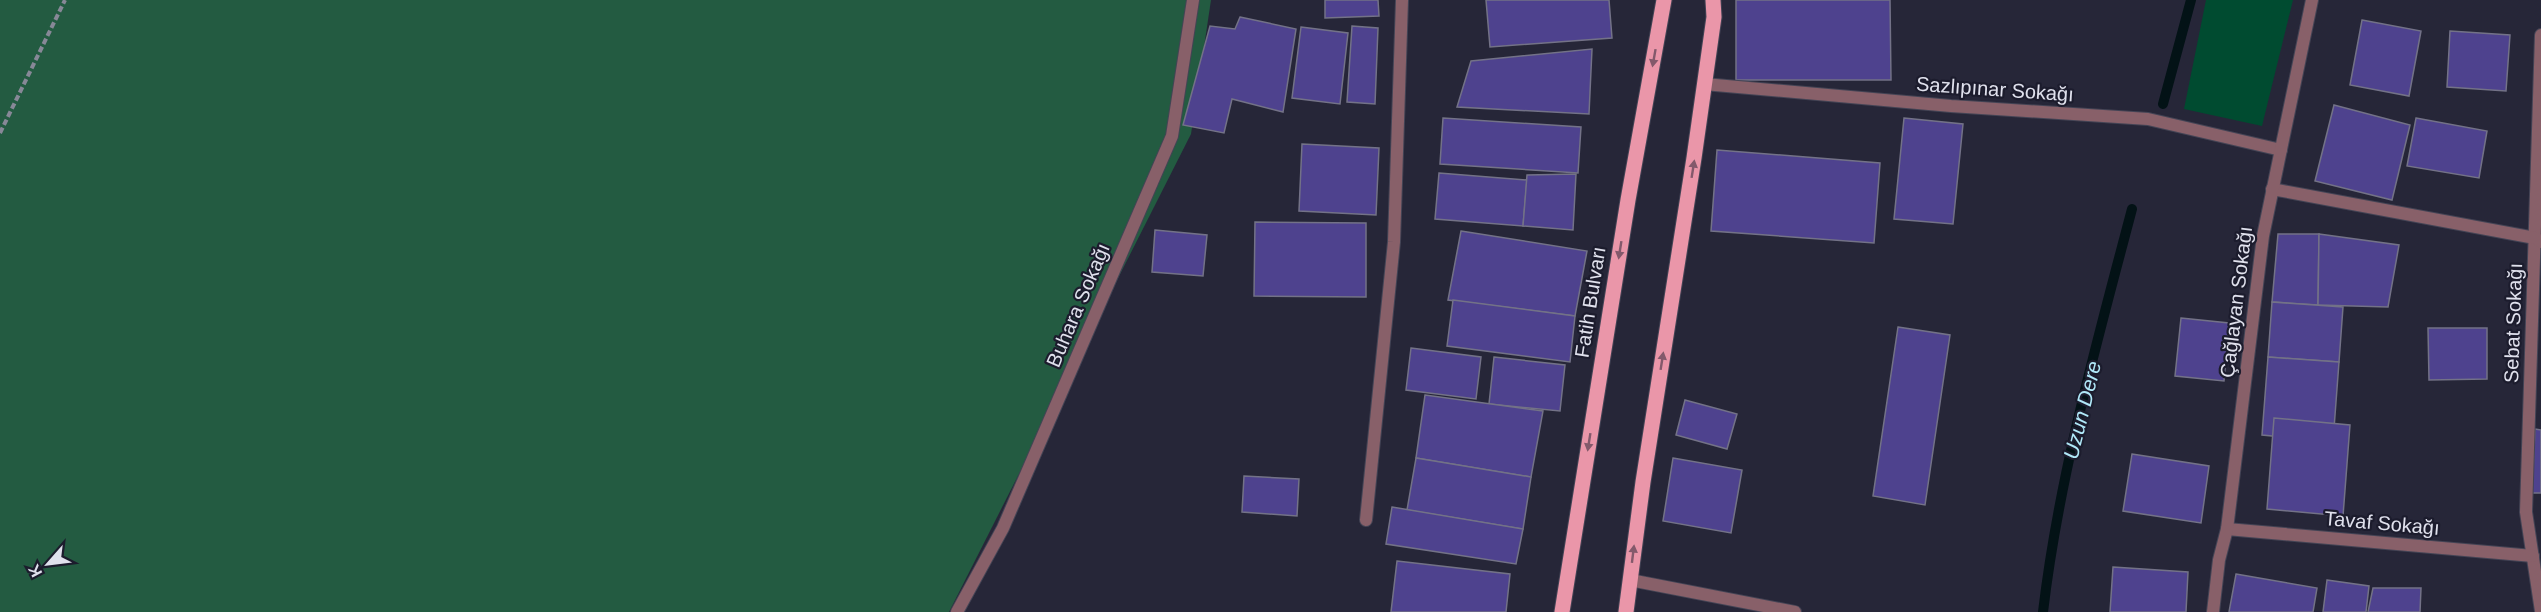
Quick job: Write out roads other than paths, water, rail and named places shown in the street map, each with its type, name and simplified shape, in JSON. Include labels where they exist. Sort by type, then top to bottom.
[{"type":"main road","name":"Fatih Bulvarı","points":[[1562,612],[1628,200],[1664,0]]},
{"type":"main road","points":[[1626,612],[1643,482],[1694,158],[1714,17],[1713,0]]},
{"type":"street","name":"Buhara Sokağı","points":[[957,612],[1003,528],[1172,136],[1193,0]]},
{"type":"street","points":[[1366,520],[1394,242],[1402,0]]},
{"type":"street","name":"Çağlayan Sokağı","points":[[2213,612],[2219,560],[2227,529],[2263,236],[2312,0]]},
{"type":"street","name":"Sebat Sokağı","points":[[2541,35],[2538,240],[2526,512],[2541,611]]},
{"type":"street","name":"Sazlıpınar Sokağı","points":[[1704,84],[1951,106],[2148,119],[2281,150]]},
{"type":"street","points":[[2272,189],[2538,240]]},
{"type":"street","name":"Tavaf Sokağı","points":[[2227,529],[2533,556]]},
{"type":"street","points":[[1630,580],[1795,612]]},
{"type":"waterway","name":"Uzun Dere","points":[[2163,104],[2191,0]]},
{"type":"waterway","name":"Uzun Dere","points":[[2043,612],[2069,460],[2132,209]]}]
